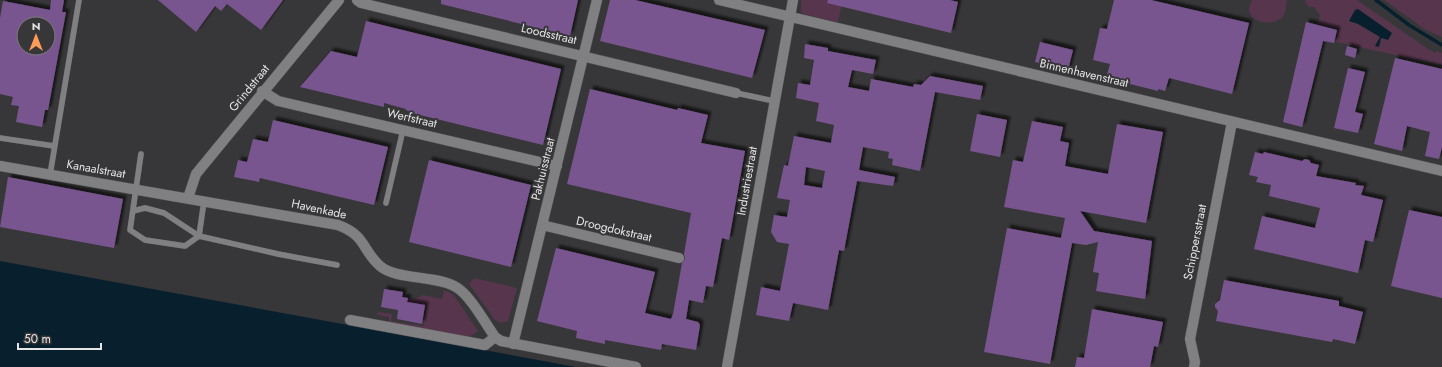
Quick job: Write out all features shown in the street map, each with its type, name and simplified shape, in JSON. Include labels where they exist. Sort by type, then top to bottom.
[{"type":"street","name":"Grindstraat","points":[[188,198],[196,174],[262,91],[339,0]]},
{"type":"street","name":"Loodsstraat","points":[[357,0],[369,5],[736,93]]},
{"type":"street","name":"Pakhuisstraat","points":[[513,344],[597,0]]},
{"type":"street","name":"Binnenhavenstraat","points":[[719,0],[1442,171]]},
{"type":"street","name":"Industriestraat","points":[[727,367],[793,0]]},
{"type":"street","name":"Werfstraat","points":[[262,91],[278,101],[557,166]]},
{"type":"street","name":"Schippersstraat","points":[[1194,367],[1195,362],[1190,340],[1232,122]]},
{"type":"street","name":"Kanaalstraat","points":[[0,166],[188,198]]},
{"type":"street","name":"Havenkade","points":[[188,198],[334,224],[350,229],[357,234],[381,267],[391,272],[446,282],[457,287],[464,293],[495,337]]},
{"type":"street","name":"Droogdokstraat","points":[[542,225],[679,258]]},
{"type":"street","points":[[350,320],[485,345],[495,337],[513,344],[636,367]]},
{"type":"lane","points":[[50,175],[79,0]]},
{"type":"lane","points":[[736,93],[774,101]]},
{"type":"lane","points":[[386,203],[404,130]]},
{"type":"lane","points":[[0,138],[54,146]]},
{"type":"lane","points":[[141,154],[130,230],[144,240],[185,246],[199,236],[204,201]]},
{"type":"lane","points":[[132,212],[145,208],[164,213],[199,236],[278,254],[337,265]]},
{"type":"shaded area","points":[[801,0],[843,0],[838,22],[806,15],[801,12]]},
{"type":"shaded area","points":[[1252,0],[1287,0],[1284,15],[1275,22],[1269,23],[1253,18],[1250,14],[1249,8]]},
{"type":"shaded area","points":[[1305,0],[1357,0],[1428,49],[1435,53],[1437,51],[1442,53],[1442,65],[1336,42],[1339,29],[1318,24],[1320,15],[1315,7],[1310,7],[1306,4]]},
{"type":"shaded area","points":[[1384,0],[1442,0],[1442,37],[1426,30]]},
{"type":"shaded area","points":[[474,278],[517,288],[508,321],[501,323],[495,320],[469,284]]},
{"type":"shaded area","points":[[444,290],[453,294],[478,331],[465,340],[388,326],[389,317],[377,315],[378,312],[392,314],[391,321],[423,326],[427,306],[407,302],[408,298],[415,299],[423,295],[442,299]]},
{"type":"water","points":[[1358,9],[1392,33],[1388,40],[1381,38],[1379,47],[1375,46],[1380,37],[1358,24],[1349,21],[1355,10]]},
{"type":"water","points":[[0,261],[576,367],[0,367]]},
{"type":"building","points":[[51,0],[64,0],[62,12],[66,12],[48,110],[45,110],[42,127],[16,122],[19,106],[11,105],[13,97],[0,94],[0,18],[3,1],[50,10]]},
{"type":"building","points":[[158,0],[283,0],[261,30],[227,4],[221,11],[215,6],[196,32]]},
{"type":"building","points":[[441,0],[578,0],[570,36],[441,4]]},
{"type":"building","points":[[610,0],[635,0],[765,30],[752,78],[600,41]]},
{"type":"building","points":[[828,0],[950,0],[958,2],[951,33],[827,3]]},
{"type":"building","points":[[1114,0],[1151,0],[1249,23],[1232,94],[1169,78],[1165,91],[1158,89],[1158,91],[1106,78],[1110,64],[1093,60],[1100,28],[1107,29]]},
{"type":"building","points":[[366,21],[561,69],[543,145],[416,114],[406,109],[384,103],[384,107],[300,87],[331,51],[357,57]]},
{"type":"building","points":[[1306,22],[1337,30],[1334,43],[1323,41],[1302,127],[1283,122]]},
{"type":"building","points":[[1040,42],[1073,50],[1068,70],[1035,62]]},
{"type":"building","points":[[805,44],[828,48],[828,51],[876,60],[873,74],[852,70],[848,87],[869,91],[871,79],[913,87],[914,84],[921,85],[930,76],[983,86],[980,100],[935,92],[920,171],[892,165],[893,159],[888,158],[889,152],[863,147],[859,170],[895,177],[893,186],[857,181],[844,251],[839,250],[828,310],[793,303],[789,321],[756,315],[761,287],[780,291],[789,244],[777,242],[771,232],[774,215],[787,217],[790,200],[777,198],[784,165],[788,166],[794,136],[831,143],[834,125],[816,121],[819,103],[796,98],[798,83],[810,85],[814,60],[804,58]],"holes":[[[806,167],[825,171],[822,188],[804,185]]]},
{"type":"building","points":[[1347,46],[1357,49],[1355,58],[1345,55]]},
{"type":"building","points":[[1395,58],[1442,69],[1442,147],[1439,159],[1425,156],[1430,132],[1407,126],[1402,151],[1374,144]]},
{"type":"building","points":[[1348,68],[1365,72],[1355,112],[1363,114],[1358,133],[1334,128]]},
{"type":"building","points":[[590,89],[677,110],[678,108],[708,115],[701,143],[745,151],[729,240],[722,238],[713,287],[706,286],[703,303],[689,300],[686,319],[698,322],[700,325],[696,350],[662,344],[661,350],[605,340],[605,344],[576,338],[577,331],[537,321],[556,248],[655,272],[645,313],[671,319],[673,314],[682,263],[685,259],[684,254],[691,213],[567,184]]},
{"type":"building","points":[[977,114],[1007,120],[1000,157],[970,151]]},
{"type":"building","points":[[273,120],[388,147],[374,205],[260,178],[259,182],[234,177],[238,160],[247,162],[253,139],[268,142]]},
{"type":"building","points":[[1032,121],[1063,127],[1060,141],[1069,143],[1065,166],[1108,174],[1117,124],[1163,132],[1146,223],[1080,211],[1094,231],[1152,241],[1145,299],[1096,291],[1099,273],[1093,272],[1098,242],[1086,245],[1072,243],[1050,364],[984,352],[1007,228],[1061,238],[1065,218],[1004,207],[1013,160],[1023,162]]},
{"type":"building","points":[[1255,152],[1263,154],[1264,152],[1302,161],[1305,159],[1309,160],[1311,163],[1319,165],[1316,176],[1356,183],[1355,185],[1364,186],[1361,195],[1383,200],[1373,242],[1365,240],[1358,273],[1254,249],[1262,216],[1315,228],[1320,208],[1269,196],[1271,185],[1256,182],[1258,177],[1249,175]]},
{"type":"building","points":[[429,160],[531,185],[511,267],[409,242]]},
{"type":"building","points":[[8,177],[123,199],[114,248],[0,227]]},
{"type":"building","points":[[1409,210],[1442,217],[1442,298],[1391,286]]},
{"type":"building","points":[[1224,280],[1339,301],[1339,306],[1363,312],[1355,344],[1333,339],[1332,342],[1216,321],[1218,311],[1215,304],[1220,300]]},
{"type":"building","points":[[384,289],[403,292],[402,297],[408,298],[407,302],[425,305],[422,324],[397,319],[398,310],[381,307]]},
{"type":"building","points":[[1092,309],[1163,322],[1158,347],[1154,346],[1150,367],[1075,367],[1077,357],[1084,358]]},
{"type":"waterway","points":[[1376,0],[1409,25],[1442,45]]}]
